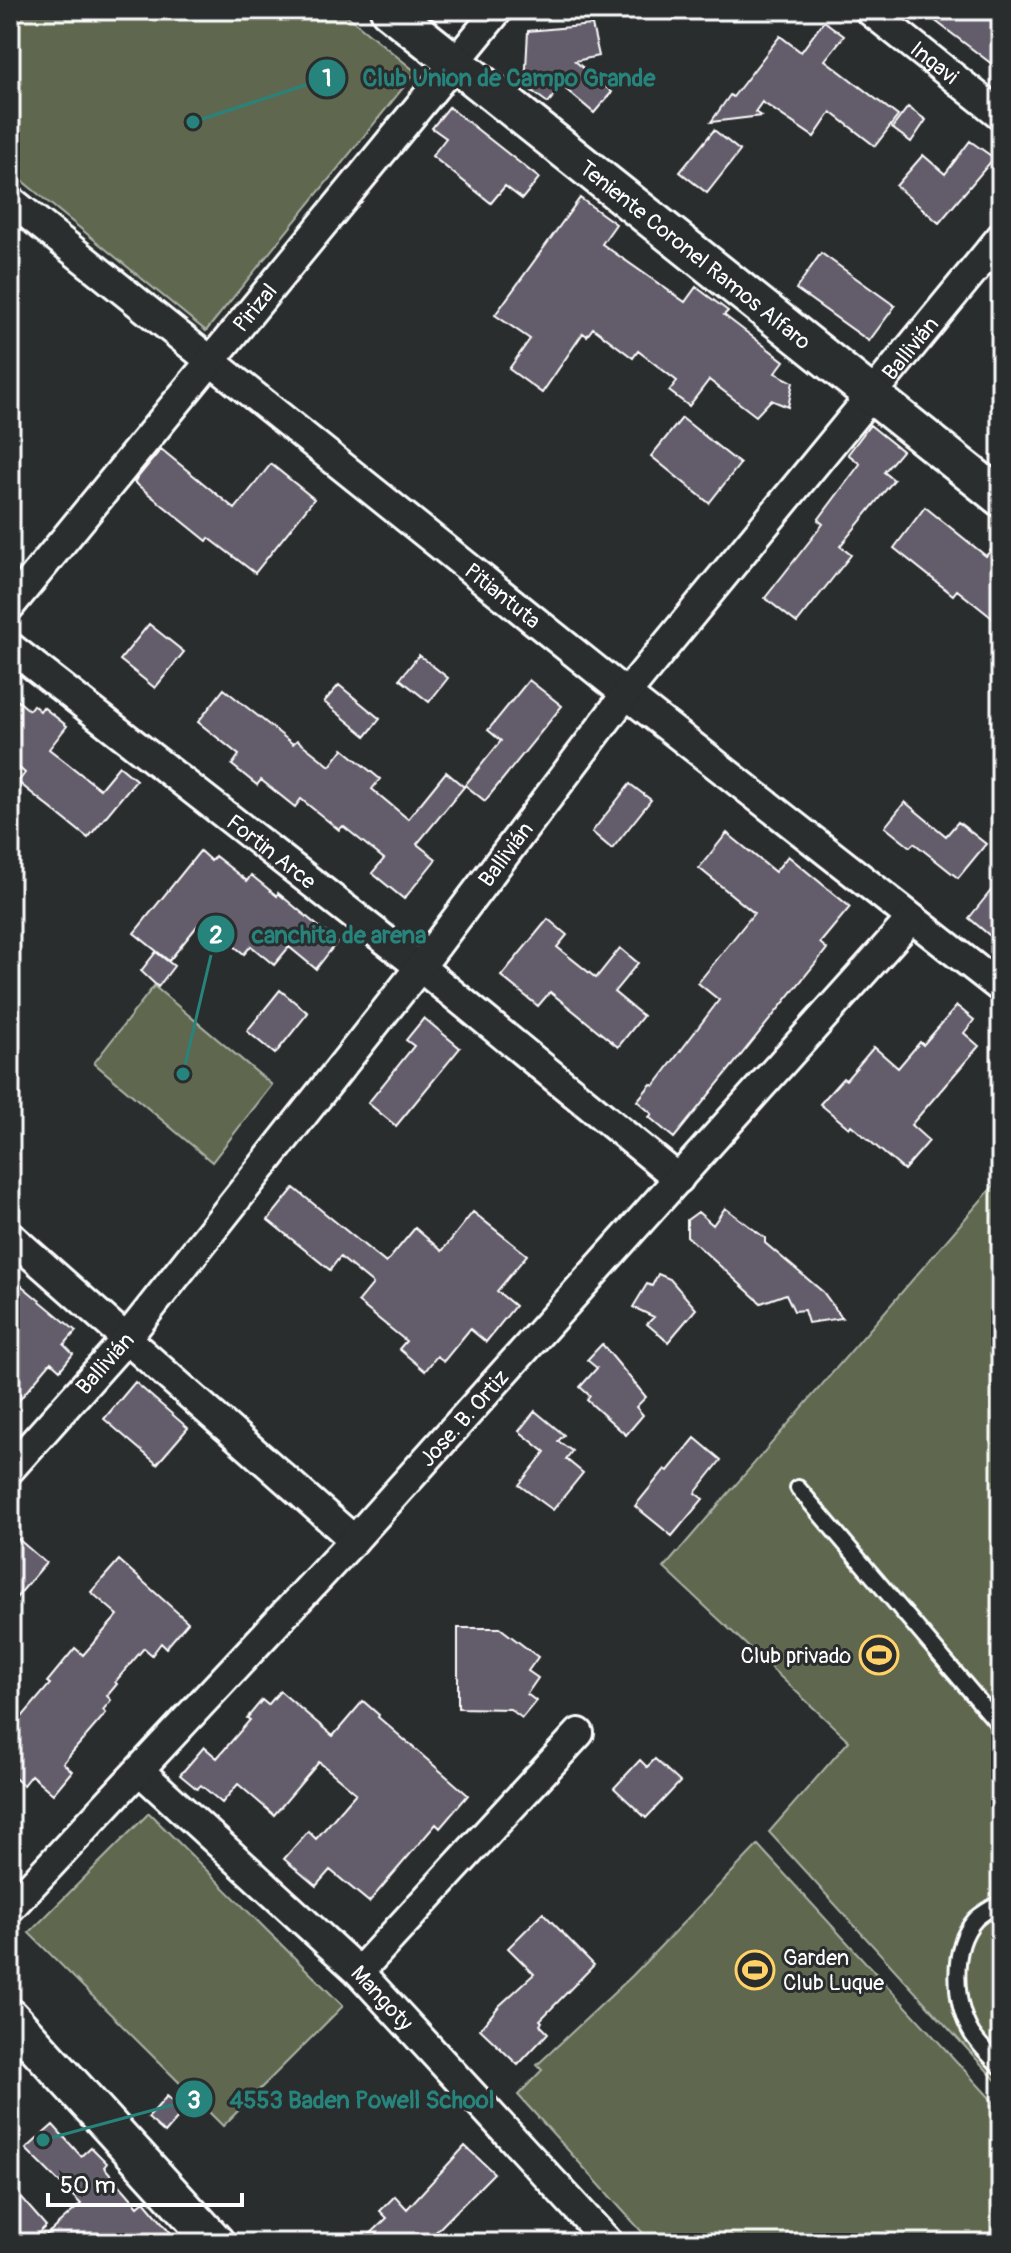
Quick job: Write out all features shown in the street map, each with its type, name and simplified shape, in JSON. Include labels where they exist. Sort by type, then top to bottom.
[{"type":"street","name":"Teniente Coronel Ramos Alfaro","points":[[389,10],[1001,498]]},
{"type":"street","name":"Pirizal","points":[[10,606],[498,10]]},
{"type":"street","name":"Ingavi","points":[[869,10],[1001,115]]},
{"type":"street","name":"Pitiantuta","points":[[10,200],[626,694],[1001,988]]},
{"type":"street","name":"Ballivián","points":[[10,1469],[126,1339],[420,967],[626,694],[1001,237]]},
{"type":"street","name":"Fortin Arce","points":[[10,647],[420,967],[679,1179]]},
{"type":"street","name":"Jose. B. Ortiz","points":[[10,1908],[354,1540],[911,919]]},
{"type":"street","points":[[10,1236],[354,1540]]},
{"type":"street","points":[[359,1972],[579,1733]]},
{"type":"street","name":"Mangoty","points":[[140,1771],[359,1972],[609,2243]]},
{"type":"street","points":[[10,2017],[216,2243]]},
{"type":"lane","points":[[798,1488],[1001,1727]]},
{"type":"lane","points":[[1001,1902],[975,1920],[956,1967],[960,1997],[971,2032],[1001,2067]]},
{"type":"green space","points":[[10,10],[340,10],[416,72],[206,331],[10,171]]},
{"type":"green space","points":[[154,986],[272,1085],[212,1162],[94,1063]]},
{"type":"green space","name":"Club privado","points":[[1001,1177],[1001,2086],[769,1832],[849,1741],[664,1568]]},
{"type":"green space","points":[[149,1813],[343,2006],[223,2126],[29,1933]]},
{"type":"green space","name":"Garden Club Luque","points":[[758,1845],[1001,2110],[1001,2243],[652,2243],[518,2095],[542,2070],[537,2065],[632,1976]]},
{"type":"building","points":[[921,10],[983,10],[1001,23],[1001,71]]},
{"type":"building","points":[[824,21],[844,36],[825,60],[898,116],[875,146],[831,112],[814,137],[762,102],[755,112],[761,116],[711,122],[780,36],[801,52]]},
{"type":"building","points":[[592,25],[599,56],[575,61],[612,92],[594,113],[562,86],[548,103],[525,86],[528,31]]},
{"type":"building","points":[[449,107],[539,178],[522,199],[505,186],[491,203],[432,156],[446,138],[432,128]]},
{"type":"building","points":[[908,107],[926,120],[911,142],[892,128]]},
{"type":"building","points":[[714,130],[740,151],[707,193],[680,172]]},
{"type":"building","points":[[970,141],[994,158],[939,223],[896,186],[923,155],[945,174]]},
{"type":"building","points":[[580,198],[616,224],[602,244],[685,302],[696,287],[728,311],[724,315],[784,361],[775,373],[793,382],[788,407],[771,400],[756,416],[709,380],[689,406],[669,391],[677,381],[638,351],[633,358],[593,328],[587,336],[583,333],[542,393],[509,369],[530,339],[495,315]]},
{"type":"building","points":[[821,253],[895,306],[869,341],[796,289]]},
{"type":"building","points":[[682,418],[740,464],[709,503],[651,456]]},
{"type":"building","points":[[870,425],[902,451],[884,472],[894,480],[840,546],[851,555],[797,623],[765,598],[823,524],[818,520],[860,464],[848,454]]},
{"type":"building","points":[[161,449],[235,509],[271,464],[314,499],[255,573],[209,538],[207,541],[134,482]]},
{"type":"building","points":[[925,507],[986,556],[1001,538],[1001,625],[957,590],[953,595],[894,548]]},
{"type":"building","points":[[149,624],[184,652],[155,688],[120,660]]},
{"type":"building","points":[[419,655],[448,678],[429,702],[400,679]]},
{"type":"building","points":[[529,680],[562,706],[485,801],[465,785],[501,741],[488,730]]},
{"type":"building","points":[[339,685],[380,719],[366,736],[324,702]]},
{"type":"building","points":[[224,689],[293,744],[297,740],[330,766],[343,749],[380,779],[372,789],[408,819],[446,772],[464,787],[417,844],[436,859],[404,899],[372,873],[384,859],[343,826],[339,830],[301,799],[295,807],[261,780],[257,785],[232,765],[239,755],[198,722]]},
{"type":"building","points":[[10,694],[29,710],[33,705],[40,711],[43,707],[67,726],[49,749],[100,789],[119,766],[136,780],[88,838],[18,782],[25,773],[10,760]]},
{"type":"building","points":[[630,784],[651,800],[612,849],[592,832]]},
{"type":"building","points":[[905,802],[946,836],[958,822],[986,844],[958,878],[914,843],[910,847],[885,827]]},
{"type":"building","points":[[727,833],[775,872],[788,856],[850,907],[820,943],[827,949],[674,1138],[649,1117],[652,1114],[637,1101],[651,1084],[654,1086],[719,1000],[698,983],[754,913],[699,868]]},
{"type":"building","points":[[200,851],[211,861],[215,856],[247,881],[251,875],[337,942],[316,969],[289,947],[274,965],[251,946],[244,954],[202,920],[169,961],[134,933]]},
{"type":"building","points":[[1001,878],[1001,945],[969,918]]},
{"type":"building","points":[[548,919],[567,935],[557,947],[596,978],[620,948],[638,963],[614,992],[643,1016],[618,1047],[550,992],[538,1006],[501,976]]},
{"type":"building","points":[[156,952],[174,966],[158,987],[141,971]]},
{"type":"building","points":[[280,990],[308,1013],[275,1054],[247,1031]]},
{"type":"building","points":[[957,1006],[974,1020],[964,1033],[979,1046],[911,1125],[929,1141],[904,1170],[851,1125],[849,1128],[820,1104],[874,1047],[898,1068]]},
{"type":"building","points":[[424,1018],[460,1048],[396,1126],[368,1103],[414,1046],[406,1040]]},
{"type":"building","points":[[294,1188],[386,1263],[415,1228],[442,1251],[473,1212],[527,1255],[497,1291],[515,1306],[486,1342],[470,1329],[444,1361],[437,1356],[425,1371],[399,1349],[406,1341],[358,1302],[373,1284],[340,1257],[330,1270],[268,1220]]},
{"type":"building","points":[[725,1208],[765,1238],[765,1243],[823,1292],[842,1318],[808,1323],[804,1310],[794,1311],[786,1294],[761,1303],[687,1236],[687,1220],[698,1212],[713,1225]]},
{"type":"building","points":[[658,1274],[670,1279],[696,1309],[668,1342],[647,1324],[654,1317],[633,1307],[647,1284],[652,1286]]},
{"type":"building","points":[[10,1276],[76,1331],[64,1345],[73,1354],[60,1370],[51,1362],[10,1411]]},
{"type":"building","points":[[602,1344],[646,1397],[636,1407],[643,1415],[626,1435],[587,1400],[590,1396],[580,1387],[597,1368],[587,1360]]},
{"type":"building","points":[[135,1382],[188,1428],[157,1464],[104,1419]]},
{"type":"building","points":[[535,1411],[564,1435],[558,1441],[572,1451],[566,1459],[583,1473],[553,1510],[519,1485],[545,1452],[519,1431]]},
{"type":"building","points":[[695,1438],[721,1460],[695,1493],[703,1499],[672,1536],[635,1506]]},
{"type":"building","points":[[10,1532],[46,1563],[10,1605]]},
{"type":"building","points":[[119,1560],[188,1622],[166,1648],[161,1643],[152,1655],[144,1648],[115,1682],[117,1684],[107,1696],[111,1700],[103,1710],[106,1713],[63,1763],[72,1771],[53,1794],[31,1775],[23,1785],[10,1774],[10,1731],[50,1684],[47,1682],[75,1648],[83,1655],[118,1615],[91,1592]]},
{"type":"building","points":[[458,1628],[500,1628],[538,1657],[528,1671],[538,1678],[527,1694],[536,1701],[522,1718],[510,1709],[458,1708]]},
{"type":"building","points":[[280,1691],[333,1736],[363,1701],[468,1795],[440,1828],[436,1824],[369,1902],[330,1870],[316,1886],[284,1859],[308,1831],[316,1839],[356,1793],[319,1762],[274,1815],[238,1784],[222,1803],[201,1785],[197,1789],[180,1775],[204,1747],[217,1758],[250,1720],[247,1718],[262,1700],[268,1705]]},
{"type":"building","points":[[655,1759],[680,1782],[646,1818],[614,1788],[640,1760],[647,1767]]},
{"type":"building","points":[[543,1913],[594,1965],[540,2020],[540,2025],[548,2033],[518,2065],[480,2029],[499,2006],[534,1974],[508,1948]]},
{"type":"building","points":[[167,2096],[184,2111],[165,2133],[148,2118]]},
{"type":"building","points":[[53,2125],[81,2156],[91,2147],[107,2163],[104,2167],[138,2206],[144,2201],[171,2233],[160,2243],[37,2243],[81,2204],[26,2149]]},
{"type":"building","points":[[465,2146],[494,2173],[425,2243],[361,2243],[387,2218],[380,2211],[395,2196],[407,2209]]},
{"type":"building","points":[[10,2185],[46,2226],[28,2243],[10,2243]]},
{"type":"place","name":"Club Union de Campo Grande","points":[[193,122]]},
{"type":"place","name":"canchita de arena","points":[[183,1074]]},
{"type":"place","name":"Club privado","points":[[879,1655]]},
{"type":"place","name":"Garden Club Luque","points":[[755,1970]]},
{"type":"place","name":"4553 Baden Powell School","points":[[43,2140]]}]
